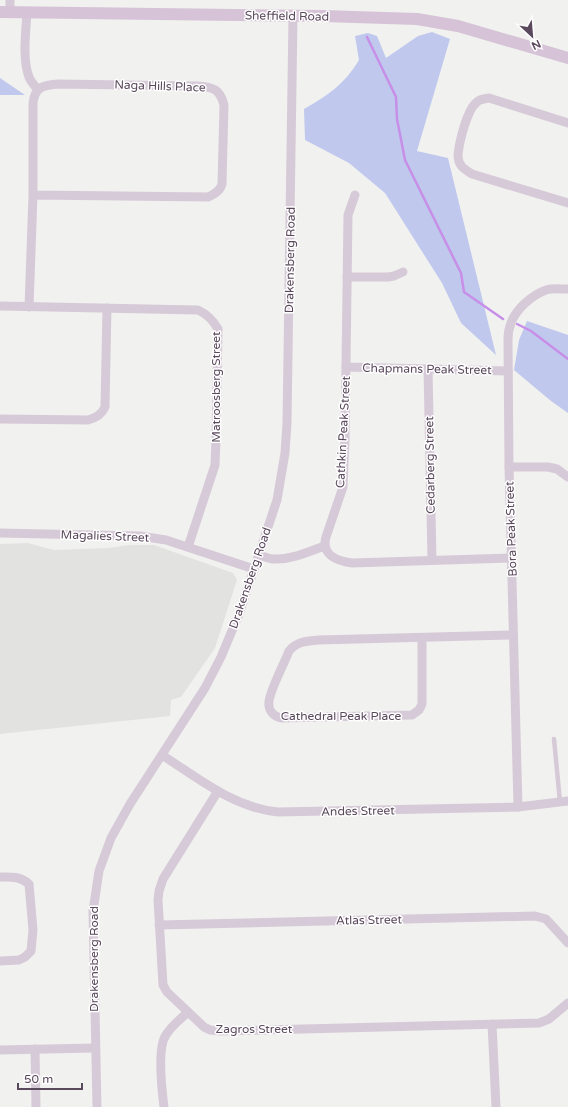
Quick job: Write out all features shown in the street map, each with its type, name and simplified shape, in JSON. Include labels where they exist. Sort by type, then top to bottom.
[{"type":"street","name":"Sheffield Road","points":[[6,8],[27,12],[417,19],[470,29],[568,58]]},
{"type":"street","points":[[27,12],[26,53],[28,71],[30,78],[38,90],[34,97],[33,103],[33,195],[30,307]]},
{"type":"street","name":"Drakensberg Road","points":[[97,1107],[93,911],[99,871],[111,838],[130,804],[205,688],[221,657],[239,614],[277,500],[285,453],[287,423],[293,16]]},
{"type":"street","name":"Naga Hills Place","points":[[33,195],[208,197],[217,193],[222,184],[224,105],[220,94],[216,90],[208,87],[197,86],[59,84],[45,85],[38,90]]},
{"type":"street","points":[[568,123],[489,98],[481,100],[472,106],[468,113],[458,155],[460,165],[463,169],[472,174],[568,203]]},
{"type":"street","name":"Cathkin Peak Street","points":[[325,546],[324,542],[343,487],[348,214],[355,195]]},
{"type":"street","points":[[347,277],[388,277],[403,272]]},
{"type":"street","name":"Bora Peak Street","points":[[518,807],[509,466],[508,339],[510,324],[513,317],[524,305],[542,292],[554,288],[568,289]]},
{"type":"street","name":"Matroosberg Street","points":[[0,306],[198,310],[207,315],[218,329],[215,465],[188,547]]},
{"type":"street","points":[[0,419],[88,420],[94,419],[102,412],[105,407],[107,308]]},
{"type":"street","name":"Chapmans Peak Street","points":[[346,367],[508,371]]},
{"type":"street","name":"Cedarberg Street","points":[[428,370],[432,560]]},
{"type":"street","points":[[509,466],[548,467],[557,469],[568,476]]},
{"type":"street","name":"Magalies Street","points":[[0,533],[140,536],[166,540],[254,570]]},
{"type":"street","points":[[259,555],[274,559],[287,558],[302,555],[325,546],[331,555],[341,562],[352,563],[512,558]]},
{"type":"street","name":"Cathedral Peak Place","points":[[422,638],[422,704],[419,710],[412,715],[281,718],[275,716],[270,710],[269,699],[289,652],[293,647],[302,642],[319,640],[513,635]]},
{"type":"street","name":"Andes Street","points":[[162,754],[218,791],[241,803],[259,810],[278,812],[518,807],[564,801]]},
{"type":"street","name":"Zagros Street","points":[[218,791],[161,884],[158,900],[163,985],[167,992],[206,1028],[220,1032],[542,1022],[549,1019],[568,1003]]},
{"type":"street","points":[[0,877],[14,877],[24,880],[29,884],[33,930],[31,951],[25,958],[20,960],[0,961]]},
{"type":"street","name":"Atlas Street","points":[[159,925],[535,916],[546,919],[568,943]]},
{"type":"street","points":[[164,1107],[161,1052],[164,1038],[188,1012]]},
{"type":"street","points":[[492,1024],[496,1107]]},
{"type":"street","points":[[0,1050],[95,1048]]},
{"type":"street","points":[[35,1049],[36,1107]]},
{"type":"lane","points":[[554,739],[564,801]]},
{"type":"shaded area","points":[[432,32],[450,39],[417,151],[448,158],[496,355],[461,323],[442,283],[385,193],[349,163],[305,140],[304,109],[335,89],[353,69],[359,60],[355,36],[368,33],[377,36],[386,58],[418,36]]},
{"type":"shaded area","points":[[0,78],[25,95],[0,95]]},
{"type":"shaded area","points":[[527,321],[568,335],[568,413],[551,401],[514,370],[519,340]]},
{"type":"shaded area","points":[[28,543],[54,550],[154,545],[233,573],[237,580],[215,648],[181,697],[171,700],[170,716],[0,734],[0,544]]},
{"type":"waterway","points":[[367,37],[396,97],[397,119],[405,160],[461,273],[464,292],[503,319]]},
{"type":"waterway","points":[[517,324],[531,331],[568,359]]}]
